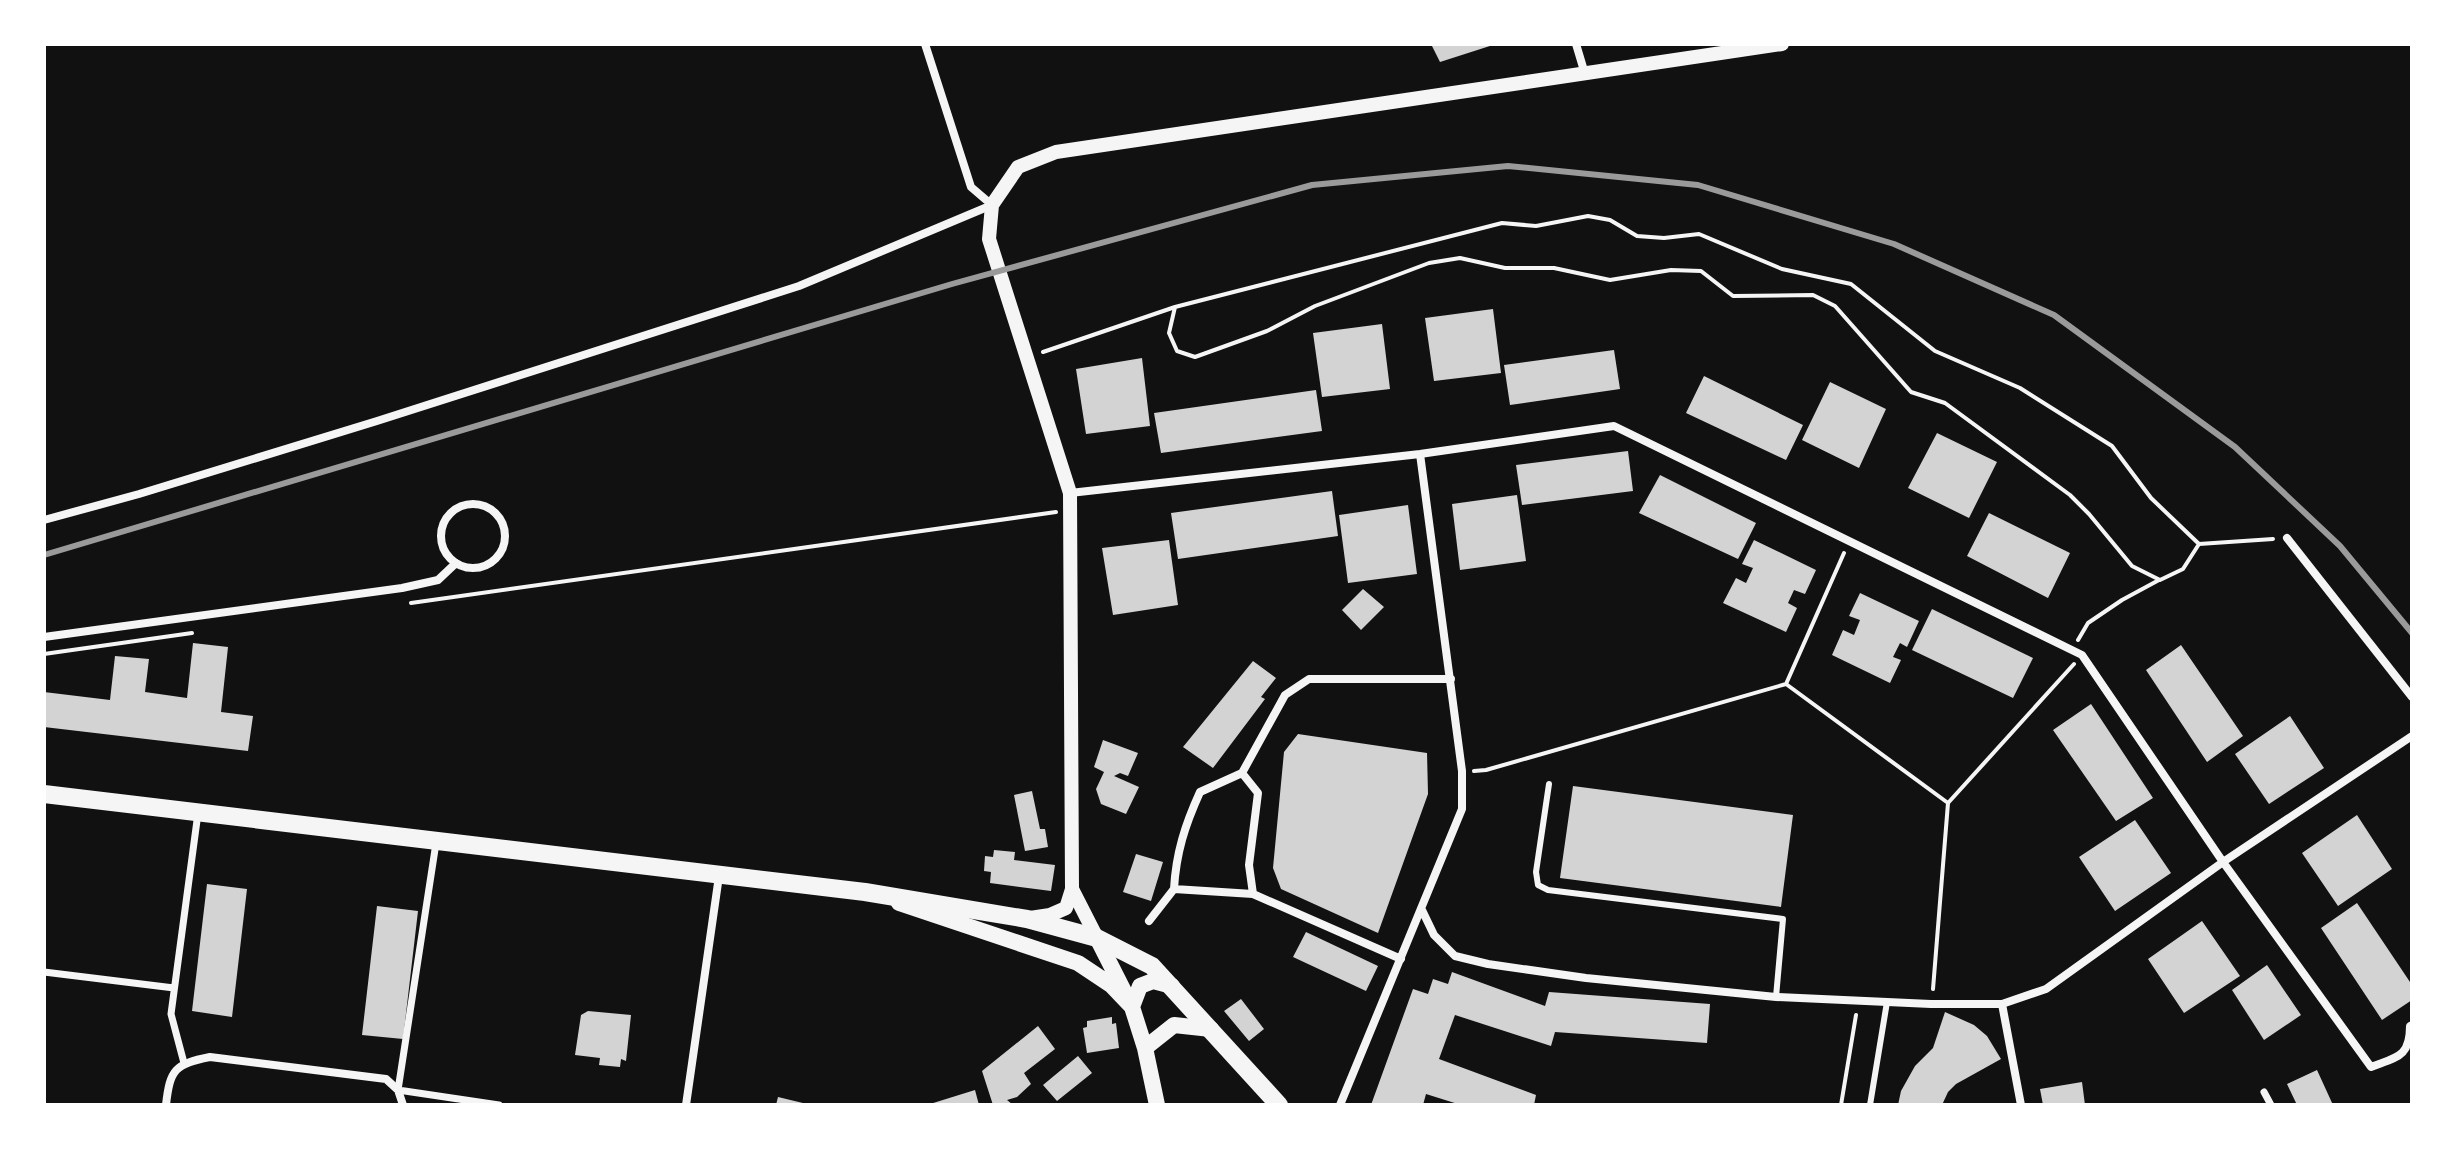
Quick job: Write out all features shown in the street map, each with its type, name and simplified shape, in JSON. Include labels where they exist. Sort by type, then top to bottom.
[{"type":"main road","points":[[44,794],[865,892],[1027,919],[1097,938],[1152,966],[1279,1105]]},
{"type":"main road","points":[[865,892],[1078,963],[1111,985],[1132,1007]]},
{"type":"main road","points":[[1097,938],[1132,1007],[1145,1048],[1157,1105]]},
{"type":"main road","points":[[1132,1007],[1140,986],[1153,981],[1172,986]]},
{"type":"main road","points":[[1145,1048],[1174,1025],[1211,1029]]},
{"type":"street","points":[[925,44],[971,187],[992,205]]},
{"type":"street","points":[[1576,44],[1585,75]]},
{"type":"street","points":[[1027,919],[1066,908],[1072,889],[1070,493],[989,239],[992,205],[1018,167],[1056,152],[1782,44]]},
{"type":"street","points":[[44,520],[184,480],[697,320],[799,286],[992,205]]},
{"type":"street","points":[[1070,493],[1420,454],[1614,426],[2082,655],[2223,862],[2371,1067],[2402,1055],[2410,1045],[2412,1025]]},
{"type":"street","points":[[1340,1105],[1462,809],[1462,771],[1420,454]]},
{"type":"street","points":[[472,504],[492,510],[504,527],[505,538],[497,558],[478,568],[456,563],[449,557],[441,538],[446,519],[453,511],[472,504]]},
{"type":"street","points":[[2287,538],[2412,697]]},
{"type":"street","points":[[44,637],[402,588],[438,580],[456,563]]},
{"type":"street","points":[[1149,921],[1174,889],[1176,859],[1184,825],[1200,792],[1242,773],[1285,695],[1309,679],[1451,679]]},
{"type":"street","points":[[1422,910],[1434,935],[1455,956],[1488,964],[1586,978],[1776,997],[2002,1004],[2046,989],[2223,862],[2412,736]]},
{"type":"street","points":[[1242,773],[1258,793],[1249,865],[1253,894]]},
{"type":"street","points":[[184,1063],[171,1014],[198,813]]},
{"type":"street","points":[[403,1105],[398,1090],[437,841]]},
{"type":"street","points":[[686,1105],[719,875]]},
{"type":"street","points":[[1072,889],[1097,938]]},
{"type":"street","points":[[1174,889],[1253,894],[1401,959]]},
{"type":"street","points":[[44,972],[174,988]]},
{"type":"street","points":[[2002,1004],[2021,1105]]},
{"type":"street","points":[[166,1105],[168,1082],[184,1063],[210,1057],[386,1079],[398,1090],[499,1105]]},
{"type":"street","points":[[2264,1092],[2271,1105]]},
{"type":"lane","points":[[1549,784],[1536,872],[1538,885],[1548,890],[1783,919],[1776,997]]},
{"type":"lane","points":[[1870,1105],[1887,1002]]},
{"type":"path","points":[[1027,358],[1175,307],[1502,223],[1536,226],[1588,216],[1610,220],[1637,236],[1664,238],[1699,234],[1782,269],[1851,284],[1935,351],[2020,388],[2112,446],[2151,498],[2199,544],[2287,538]]},
{"type":"path","points":[[1175,307],[1169,333],[1177,351],[1195,357],[1267,331],[1315,306],[1429,263],[1460,258],[1505,268],[1554,268],[1610,280],[1671,270],[1701,271],[1733,296],[1813,295],[1835,306],[1911,392],[1945,403],[2070,495],[2132,566],[2160,580]]},
{"type":"path","points":[[409,603],[1070,510]]},
{"type":"path","points":[[1786,684],[1850,540]]},
{"type":"path","points":[[2073,649],[2088,623],[2122,600],[2183,569],[2199,544]]},
{"type":"path","points":[[44,654],[201,632]]},
{"type":"path","points":[[1931,1004],[1948,803],[2082,655]]},
{"type":"path","points":[[1462,771],[1486,770],[1786,684]]},
{"type":"path","points":[[1786,684],[1948,803]]},
{"type":"path","points":[[1841,1105],[1858,1001]]},
{"type":"building","points":[[1431,44],[1493,44],[1493,45],[1440,62]]},
{"type":"building","points":[[1493,309],[1501,373],[1434,381],[1425,318]]},
{"type":"building","points":[[1382,324],[1390,389],[1322,397],[1313,333]]},
{"type":"building","points":[[1614,350],[1620,389],[1510,405],[1504,365]]},
{"type":"building","points":[[1142,358],[1150,426],[1086,434],[1076,369]]},
{"type":"building","points":[[1704,376],[1803,425],[1786,460],[1686,413]]},
{"type":"building","points":[[1830,382],[1886,409],[1859,468],[1802,440]]},
{"type":"building","points":[[1316,390],[1322,431],[1161,453],[1154,413]]},
{"type":"building","points":[[1937,433],[1997,462],[1969,518],[1908,488]]},
{"type":"building","points":[[1628,451],[1633,491],[1522,505],[1516,465]]},
{"type":"building","points":[[1660,475],[1756,523],[1738,559],[1639,513]]},
{"type":"building","points":[[1332,491],[1338,536],[1178,559],[1171,513]]},
{"type":"building","points":[[1517,495],[1526,561],[1460,570],[1452,504]]},
{"type":"building","points":[[1408,505],[1417,574],[1348,583],[1339,515]]},
{"type":"building","points":[[1989,513],[2070,553],[2048,598],[1967,556]]},
{"type":"building","points":[[1169,540],[1178,605],[1113,615],[1102,548]]},
{"type":"building","points":[[1754,540],[1816,570],[1805,594],[1794,590],[1788,603],[1797,608],[1786,632],[1723,603],[1736,578],[1746,583],[1753,568],[1742,564]]},
{"type":"building","points":[[1363,589],[1384,607],[1361,630],[1342,610]]},
{"type":"building","points":[[1860,593],[1919,621],[1907,647],[1900,643],[1893,657],[1901,660],[1890,683],[1832,655],[1843,630],[1854,635],[1860,620],[1849,616]]},
{"type":"building","points":[[1932,609],[2033,658],[2013,698],[1912,650]]},
{"type":"building","points":[[193,643],[228,647],[221,712],[253,716],[248,751],[44,727],[44,692],[110,700],[115,656],[149,659],[145,692],[187,698]]},
{"type":"building","points":[[2181,645],[2243,736],[2207,762],[2146,670]]},
{"type":"building","points":[[1253,661],[1276,678],[1261,697],[1265,699],[1213,768],[1183,747]]},
{"type":"building","points":[[2091,704],[2153,798],[2116,821],[2053,730]]},
{"type":"building","points":[[2290,716],[2324,768],[2269,804],[2235,754]]},
{"type":"building","points":[[1298,734],[1427,753],[1428,794],[1378,933],[1281,889],[1273,868],[1284,752]]},
{"type":"building","points":[[1103,740],[1138,753],[1128,776],[1120,773],[1114,776],[1139,787],[1126,814],[1101,804],[1096,789],[1104,772],[1094,767]]},
{"type":"building","points":[[1573,786],[1793,815],[1781,907],[1560,878]]},
{"type":"building","points":[[1032,791],[1040,829],[1045,829],[1048,847],[1025,851],[1014,795]]},
{"type":"building","points":[[2357,815],[2392,869],[2338,906],[2302,853]]},
{"type":"building","points":[[2135,820],[2171,873],[2115,911],[2079,857]]},
{"type":"building","points":[[994,850],[1015,852],[1014,860],[1055,865],[1051,891],[990,883],[991,872],[984,871],[985,856],[993,857]]},
{"type":"building","points":[[1136,854],[1163,862],[1151,901],[1123,892]]},
{"type":"building","points":[[207,884],[247,889],[232,1017],[192,1011]]},
{"type":"building","points":[[2357,903],[2412,985],[2412,1000],[2382,1020],[2321,928]]},
{"type":"building","points":[[377,906],[418,911],[403,1039],[362,1035]]},
{"type":"building","points":[[2202,921],[2240,976],[2184,1013],[2148,959]]},
{"type":"building","points":[[1306,932],[1378,966],[1366,991],[1293,957]]},
{"type":"building","points":[[2267,965],[2301,1015],[2264,1040],[2232,990]]},
{"type":"building","points":[[1452,972],[1545,1006],[1549,992],[1710,1004],[1707,1043],[1555,1032],[1551,1046],[1455,1015],[1439,1059],[1536,1095],[1534,1105],[1461,1105],[1426,1094],[1423,1105],[1371,1105],[1413,989],[1428,994],[1433,979],[1448,984]]},
{"type":"building","points":[[1241,999],[1264,1029],[1249,1041],[1224,1011]]},
{"type":"building","points":[[588,1011],[631,1015],[626,1061],[621,1059],[620,1067],[599,1065],[600,1058],[575,1055],[581,1015]]},
{"type":"building","points":[[1945,1012],[1974,1025],[1987,1036],[2001,1059],[1956,1084],[1942,1105],[1898,1105],[1901,1091],[1915,1066],[1933,1048]]},
{"type":"building","points":[[1112,1017],[1112,1024],[1116,1023],[1119,1048],[1087,1053],[1083,1028],[1087,1027],[1087,1021]]},
{"type":"building","points":[[1038,1026],[1055,1049],[1024,1073],[1031,1084],[1017,1097],[1007,1100],[1013,1105],[993,1105],[982,1071]]},
{"type":"building","points":[[1078,1056],[1092,1073],[1057,1101],[1043,1085]]},
{"type":"building","points":[[2317,1070],[2333,1105],[2297,1105],[2287,1084]]},
{"type":"building","points":[[2082,1082],[2085,1105],[2043,1105],[2040,1089]]},
{"type":"building","points":[[975,1090],[979,1105],[930,1105],[930,1104]]},
{"type":"building","points":[[778,1097],[807,1104],[807,1105],[776,1105]]},
{"type":"railway","points":[[44,555],[952,284],[1312,185],[1508,166],[1698,185],[1894,244],[2054,315],[2235,447],[2340,546],[2412,633]]}]
